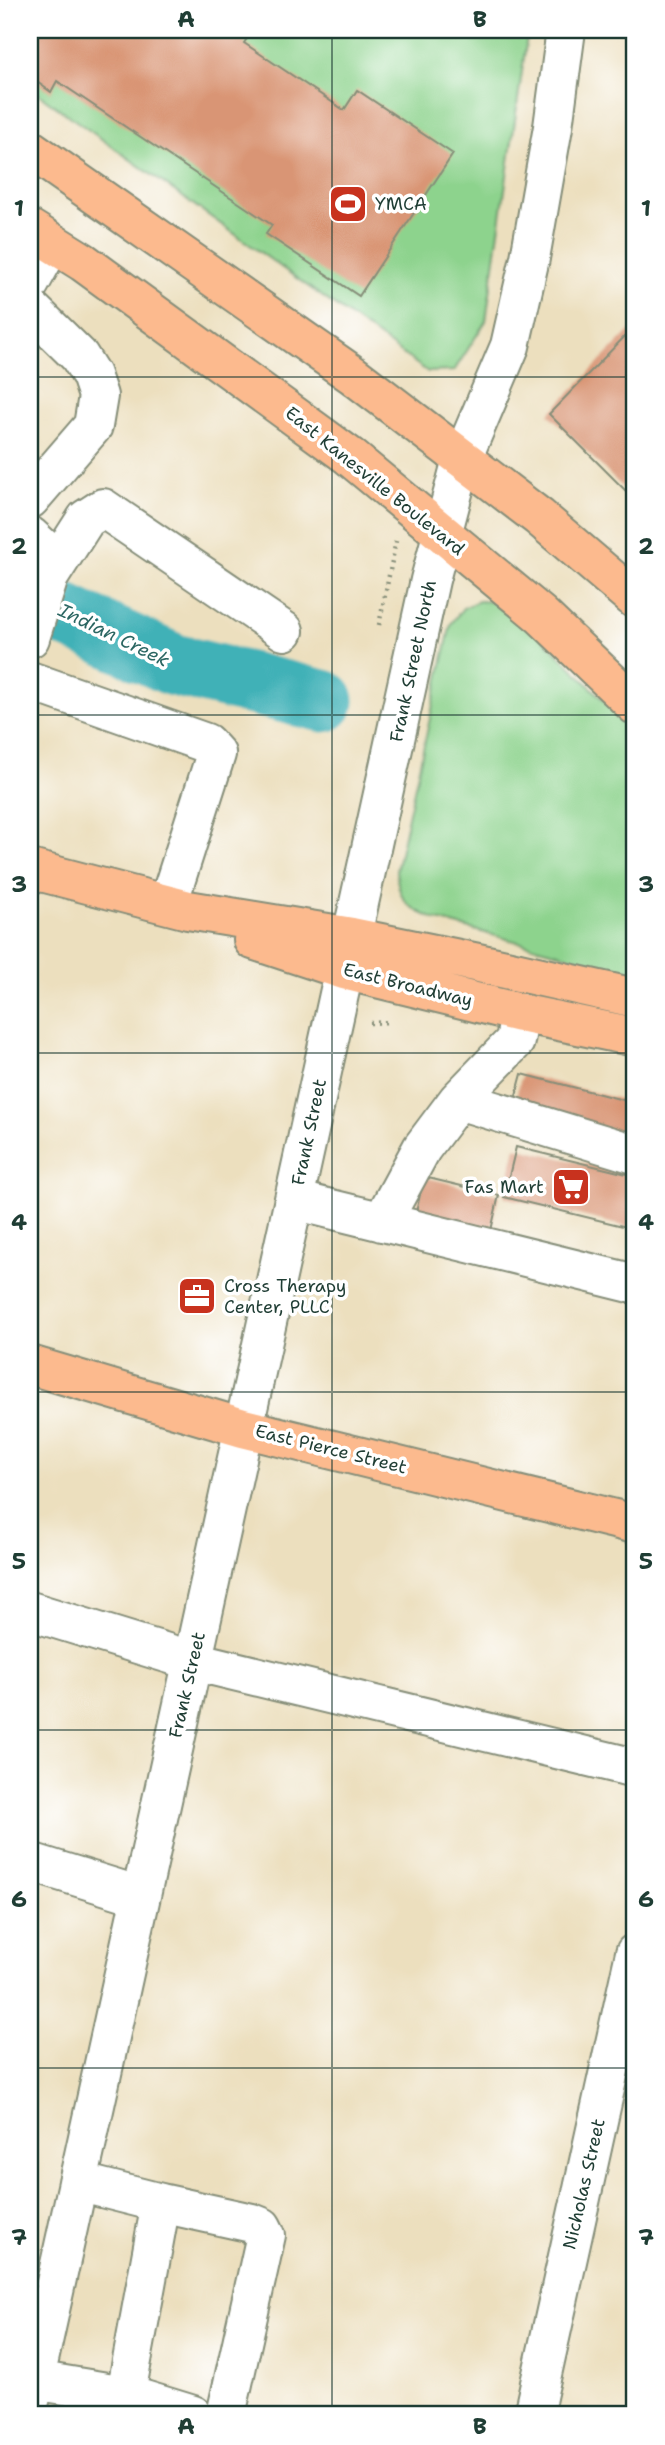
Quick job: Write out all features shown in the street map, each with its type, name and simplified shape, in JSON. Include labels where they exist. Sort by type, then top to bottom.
[{"type":"main road","points":[[30,149],[353,375],[539,517],[635,599]]},
{"type":"main road","name":"East Kanesville Boulevard","points":[[41,236],[83,262],[349,456],[541,615],[635,705]]},
{"type":"main road","name":"East Broadway","points":[[30,869],[178,907],[251,940],[348,954],[474,962],[635,998]]},
{"type":"main road","name":"East Broadway","points":[[348,954],[520,1013],[635,1037]]},
{"type":"main road","name":"East Pierce Street","points":[[30,1365],[243,1428],[635,1524]]},
{"type":"street","name":"Frank Street North","points":[[348,954],[442,535],[462,459],[510,346],[530,258],[553,127],[566,30]]},
{"type":"street","points":[[30,283],[41,236]]},
{"type":"street","points":[[30,308],[79,356],[91,375],[98,396],[93,426],[30,499]]},
{"type":"street","points":[[33,628],[40,550],[103,508],[284,631]]},
{"type":"street","points":[[30,681],[206,743],[216,754],[178,907]]},
{"type":"street","name":"Frank Street","points":[[32,2390],[348,954]]},
{"type":"street","points":[[382,1222],[422,1148],[458,1100],[515,1041],[520,1013]]},
{"type":"street","points":[[458,1100],[635,1154]]},
{"type":"street","points":[[294,1200],[635,1284]]},
{"type":"street","points":[[30,1611],[193,1661],[635,1768]]},
{"type":"street","points":[[30,1862],[140,1896]]},
{"type":"street","name":"Nicholas Street","points":[[533,2415],[631,1990],[635,1953]]},
{"type":"street","points":[[78,2182],[262,2227],[266,2235],[226,2415]]},
{"type":"street","points":[[131,2396],[127,2388],[161,2203]]},
{"type":"street","points":[[32,2390],[131,2396],[193,2415]]},
{"type":"green space","name":"YMCA","points":[[30,30],[528,30],[486,321],[454,371],[428,372],[30,88]]},
{"type":"green space","points":[[479,601],[498,602],[515,610],[635,732],[635,974],[434,919],[411,907],[399,890],[396,871],[451,624],[463,608]]},
{"type":"building","points":[[30,30],[253,30],[244,43],[344,110],[357,90],[453,154],[359,296],[266,234],[272,225],[57,81],[51,92],[30,77]]},
{"type":"building","points":[[635,326],[635,500],[549,414]]},
{"type":"building","points":[[522,1074],[635,1103],[635,1143],[512,1111]]},
{"type":"building","name":"Fas Mart","points":[[516,1147],[635,1176],[635,1229],[504,1197]]},
{"type":"building","points":[[424,1177],[499,1195],[490,1235],[415,1217]]},
{"type":"waterway","name":"Indian Creek","points":[[30,594],[60,613],[174,665],[323,701]]},
{"type":"place","name":"YMCA","points":[[348,204]]},
{"type":"place","name":"Fas Mart","points":[[571,1187]]},
{"type":"place","name":"Cross Therapy Center, PLLC","points":[[197,1296]]}]
